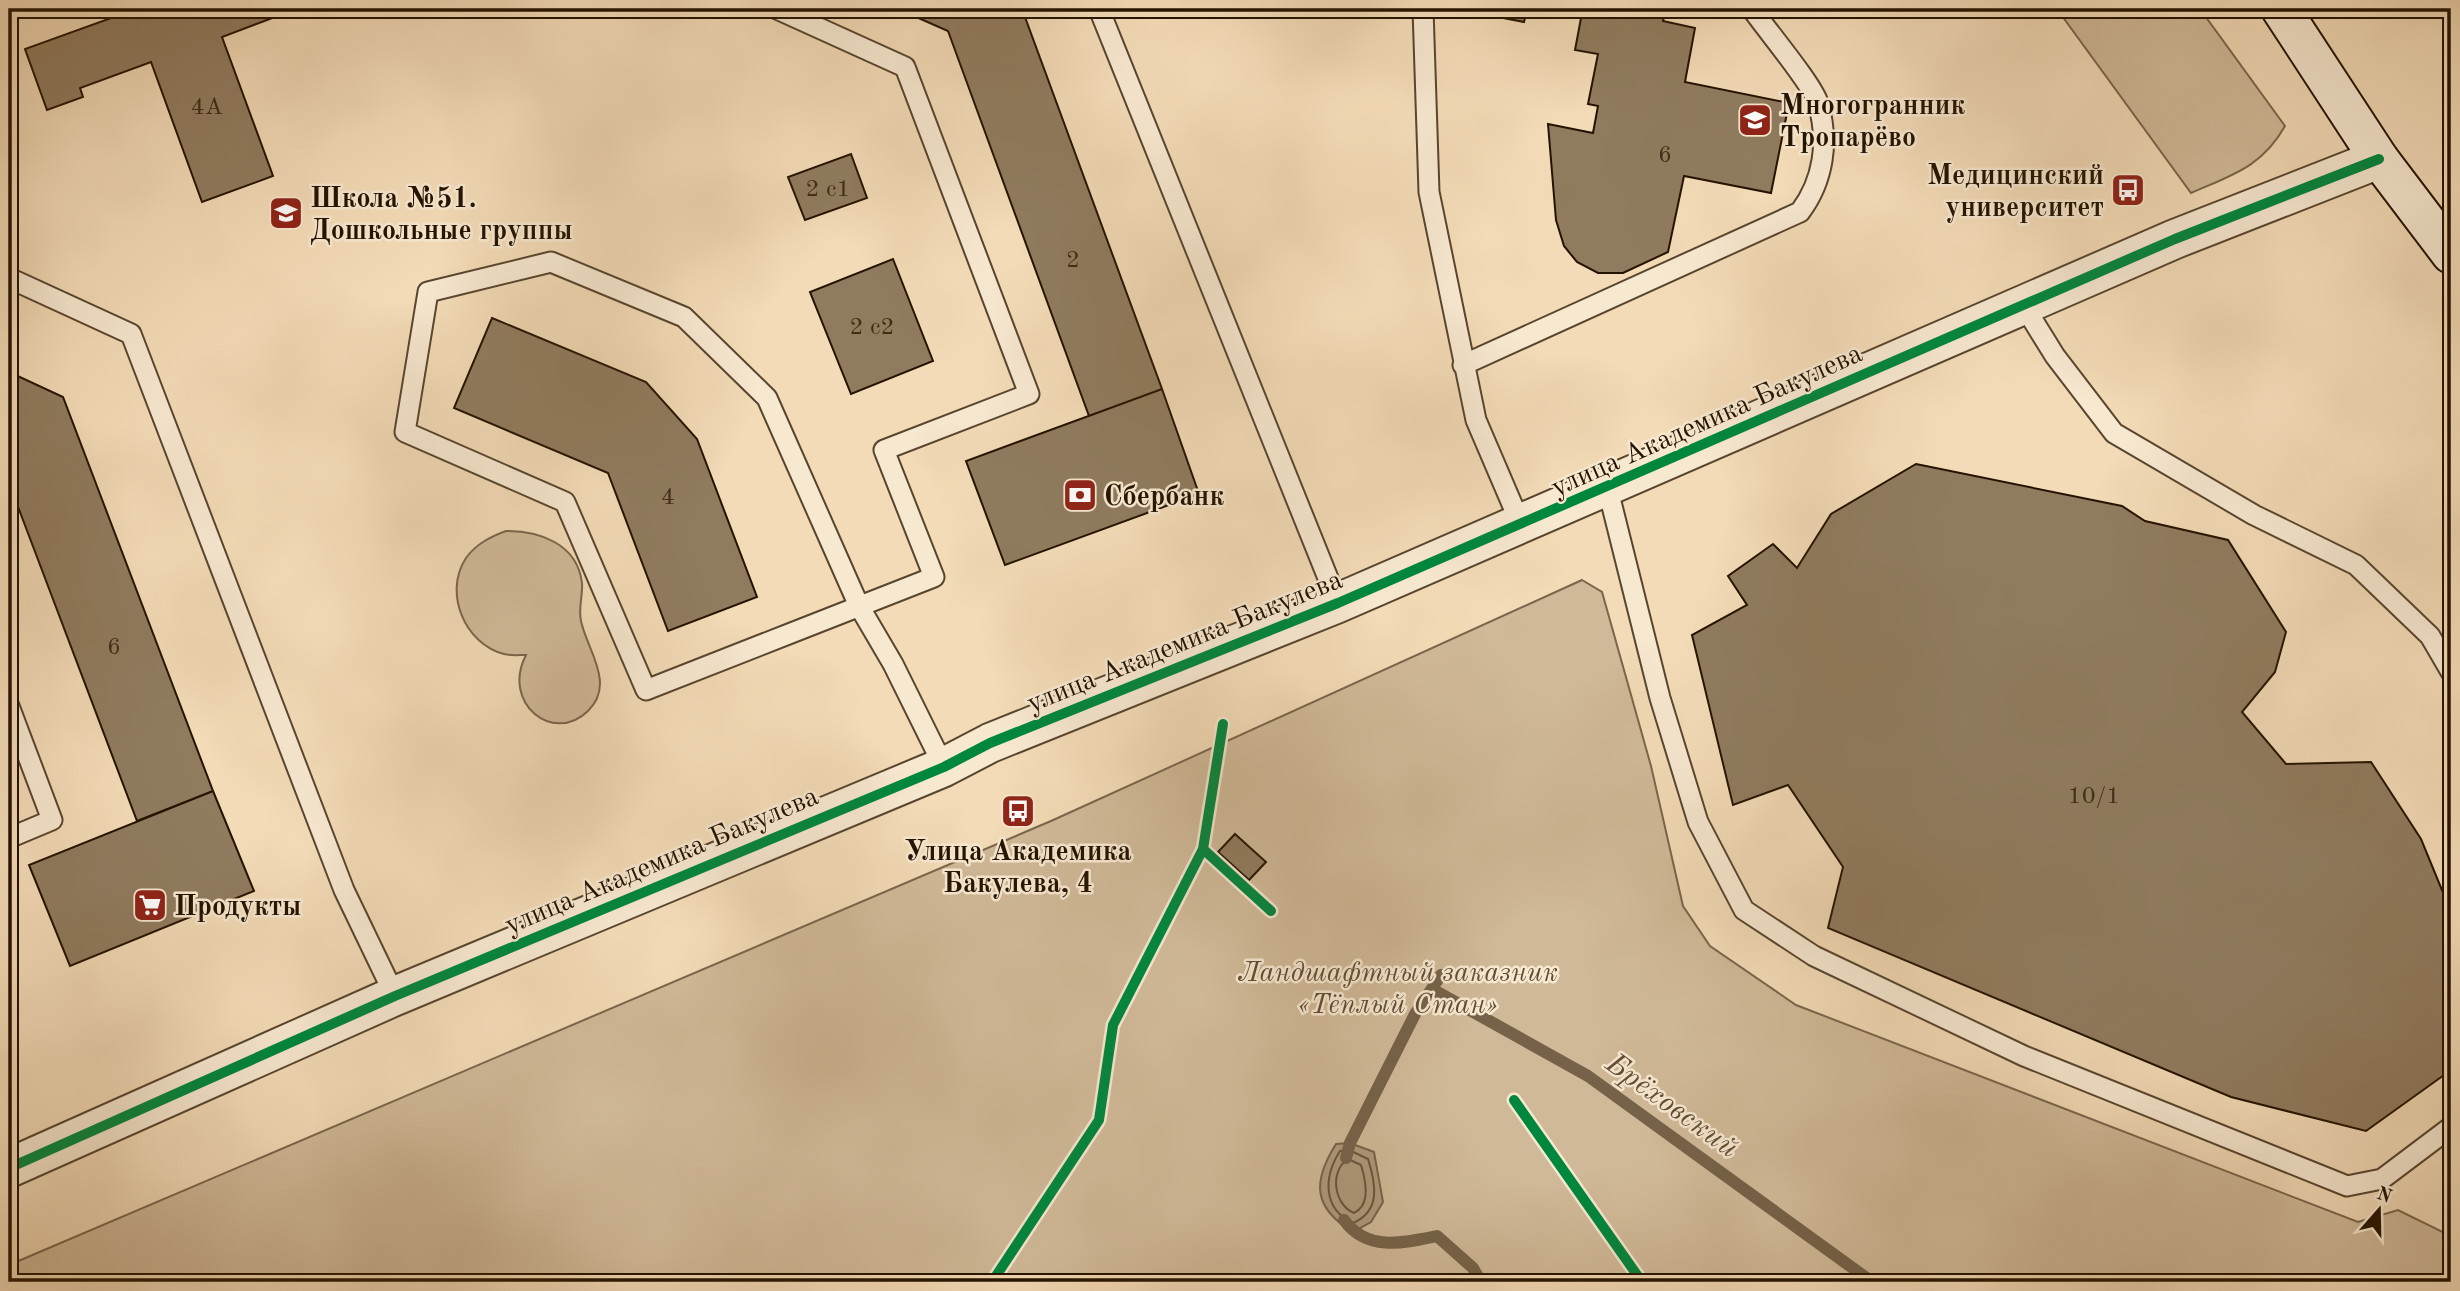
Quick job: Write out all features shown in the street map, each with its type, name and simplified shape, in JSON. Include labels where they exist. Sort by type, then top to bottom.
[{"type":"street","points":[[2281,9],[2379,159],[2451,254]]},
{"type":"street","name":"улица Академика Бакулева","points":[[9,1168],[395,996],[944,767],[990,743],[1338,603],[2175,239],[2379,159]]},
{"type":"lane","points":[[777,9],[905,67],[1029,394],[884,450],[934,577],[859,606],[646,690],[565,502],[405,432],[428,292],[551,262],[684,317],[767,398],[859,606],[893,664],[944,767]]},
{"type":"lane","points":[[1099,9],[1338,603]]},
{"type":"lane","points":[[1423,9],[1429,192],[1476,420],[1521,525]]},
{"type":"lane","points":[[1463,365],[1800,212],[1814,193],[1825,158],[1818,101],[1752,9]]},
{"type":"lane","points":[[9,278],[131,334],[344,890],[395,996]]},
{"type":"lane","points":[[2024,306],[2055,356],[2114,433],[2253,514],[2356,565],[2430,636],[2451,673]]},
{"type":"lane","points":[[1607,486],[1660,698],[1698,822],[1744,910],[1814,956],[2024,1056],[2347,1186],[2382,1179],[2451,1127]]},
{"type":"lane","points":[[9,706],[52,820],[9,838]]},
{"type":"green space","points":[[2057,9],[2200,9],[2285,126],[2266,151],[2245,168],[2191,193]]},
{"type":"green space","points":[[506,531],[531,534],[554,542],[573,558],[579,569],[582,583],[581,621],[597,667],[600,690],[588,711],[574,720],[560,723],[546,721],[534,714],[525,703],[520,689],[520,673],[526,655],[507,655],[490,648],[478,640],[462,615],[457,586],[459,572],[466,558],[484,542]]},
{"type":"green space","name":"Ландшафтный заказник «Тёплый Стан»","points":[[1582,580],[1602,592],[1651,766],[1683,906],[1710,946],[1796,1005],[2358,1222],[2398,1210],[2451,1236],[2451,1282],[9,1282],[9,1265],[1051,821]]},
{"type":"water","points":[[1350,1143],[1374,1152],[1383,1202],[1371,1222],[1353,1232],[1330,1213],[1320,1193],[1323,1170],[1336,1144]]},
{"type":"building","points":[[136,9],[296,9],[222,37],[273,176],[202,202],[151,62],[80,88],[83,97],[47,110],[25,49]]},
{"type":"building","points":[[296,9],[324,9],[299,18]]},
{"type":"building","points":[[898,9],[1022,9],[1162,389],[1089,416],[948,31]]},
{"type":"building","points":[[1457,9],[1527,9],[1524,22]]},
{"type":"building","points":[[1537,9],[1666,9],[1663,21],[1695,28],[1685,82],[1789,103],[1771,193],[1684,176],[1668,252],[1623,273],[1598,273],[1577,262],[1564,246],[1556,220],[1548,124],[1593,133],[1598,106],[1588,104],[1598,54],[1575,50],[1581,18]]},
{"type":"building","points":[[851,154],[867,198],[805,220],[788,177]]},
{"type":"building","points":[[893,259],[933,361],[851,394],[810,292]]},
{"type":"building","points":[[492,318],[646,382],[697,439],[757,597],[668,631],[608,473],[454,408]]},
{"type":"building","points":[[9,372],[63,397],[213,791],[137,821],[9,483]]},
{"type":"building","points":[[1162,389],[1199,494],[1005,565],[966,461]]},
{"type":"building","points":[[1916,464],[2122,506],[2145,521],[2228,540],[2286,632],[2275,672],[2242,712],[2286,764],[2371,762],[2421,839],[2451,912],[2451,1070],[2366,1131],[2231,1097],[1828,928],[1843,867],[1788,785],[1733,805],[1692,635],[1747,605],[1728,576],[1773,544],[1797,568],[1831,514]]},
{"type":"building","points":[[213,791],[254,891],[70,966],[29,865]]},
{"type":"building","points":[[1235,834],[1266,862],[1249,880],[1218,852]]},
{"type":"waterway","points":[[1346,1158],[1350,1143],[1415,1014],[1441,975]]},
{"type":"waterway","name":"Брёховский","points":[[1432,989],[1588,1076],[1872,1282]]},
{"type":"waterway","points":[[1344,1220],[1353,1230],[1375,1241],[1412,1241],[1437,1236],[1473,1268],[1481,1282]]},
{"type":"cycle path","points":[[9,1168],[395,996],[944,767],[990,743],[1338,603],[2175,239],[2379,159]]},
{"type":"cycle path","points":[[992,1282],[1099,1120],[1113,1025],[1203,849],[1223,724]]},
{"type":"cycle path","points":[[1203,849],[1271,911]]},
{"type":"cycle path","points":[[1514,1100],[1642,1282]]},
{"type":"place","name":"Многогранник Тропарёво","points":[[1755,120]]},
{"type":"place","name":"Медицинский университет","points":[[2128,190]]},
{"type":"place","name":"Школа №51. Дошкольные группы","points":[[286,213]]},
{"type":"place","name":"Сбербанк","points":[[1080,495]]},
{"type":"place","name":"Улица Академика Бакулева, 4","points":[[1018,811]]},
{"type":"place","name":"Продукты","points":[[150,905]]}]
